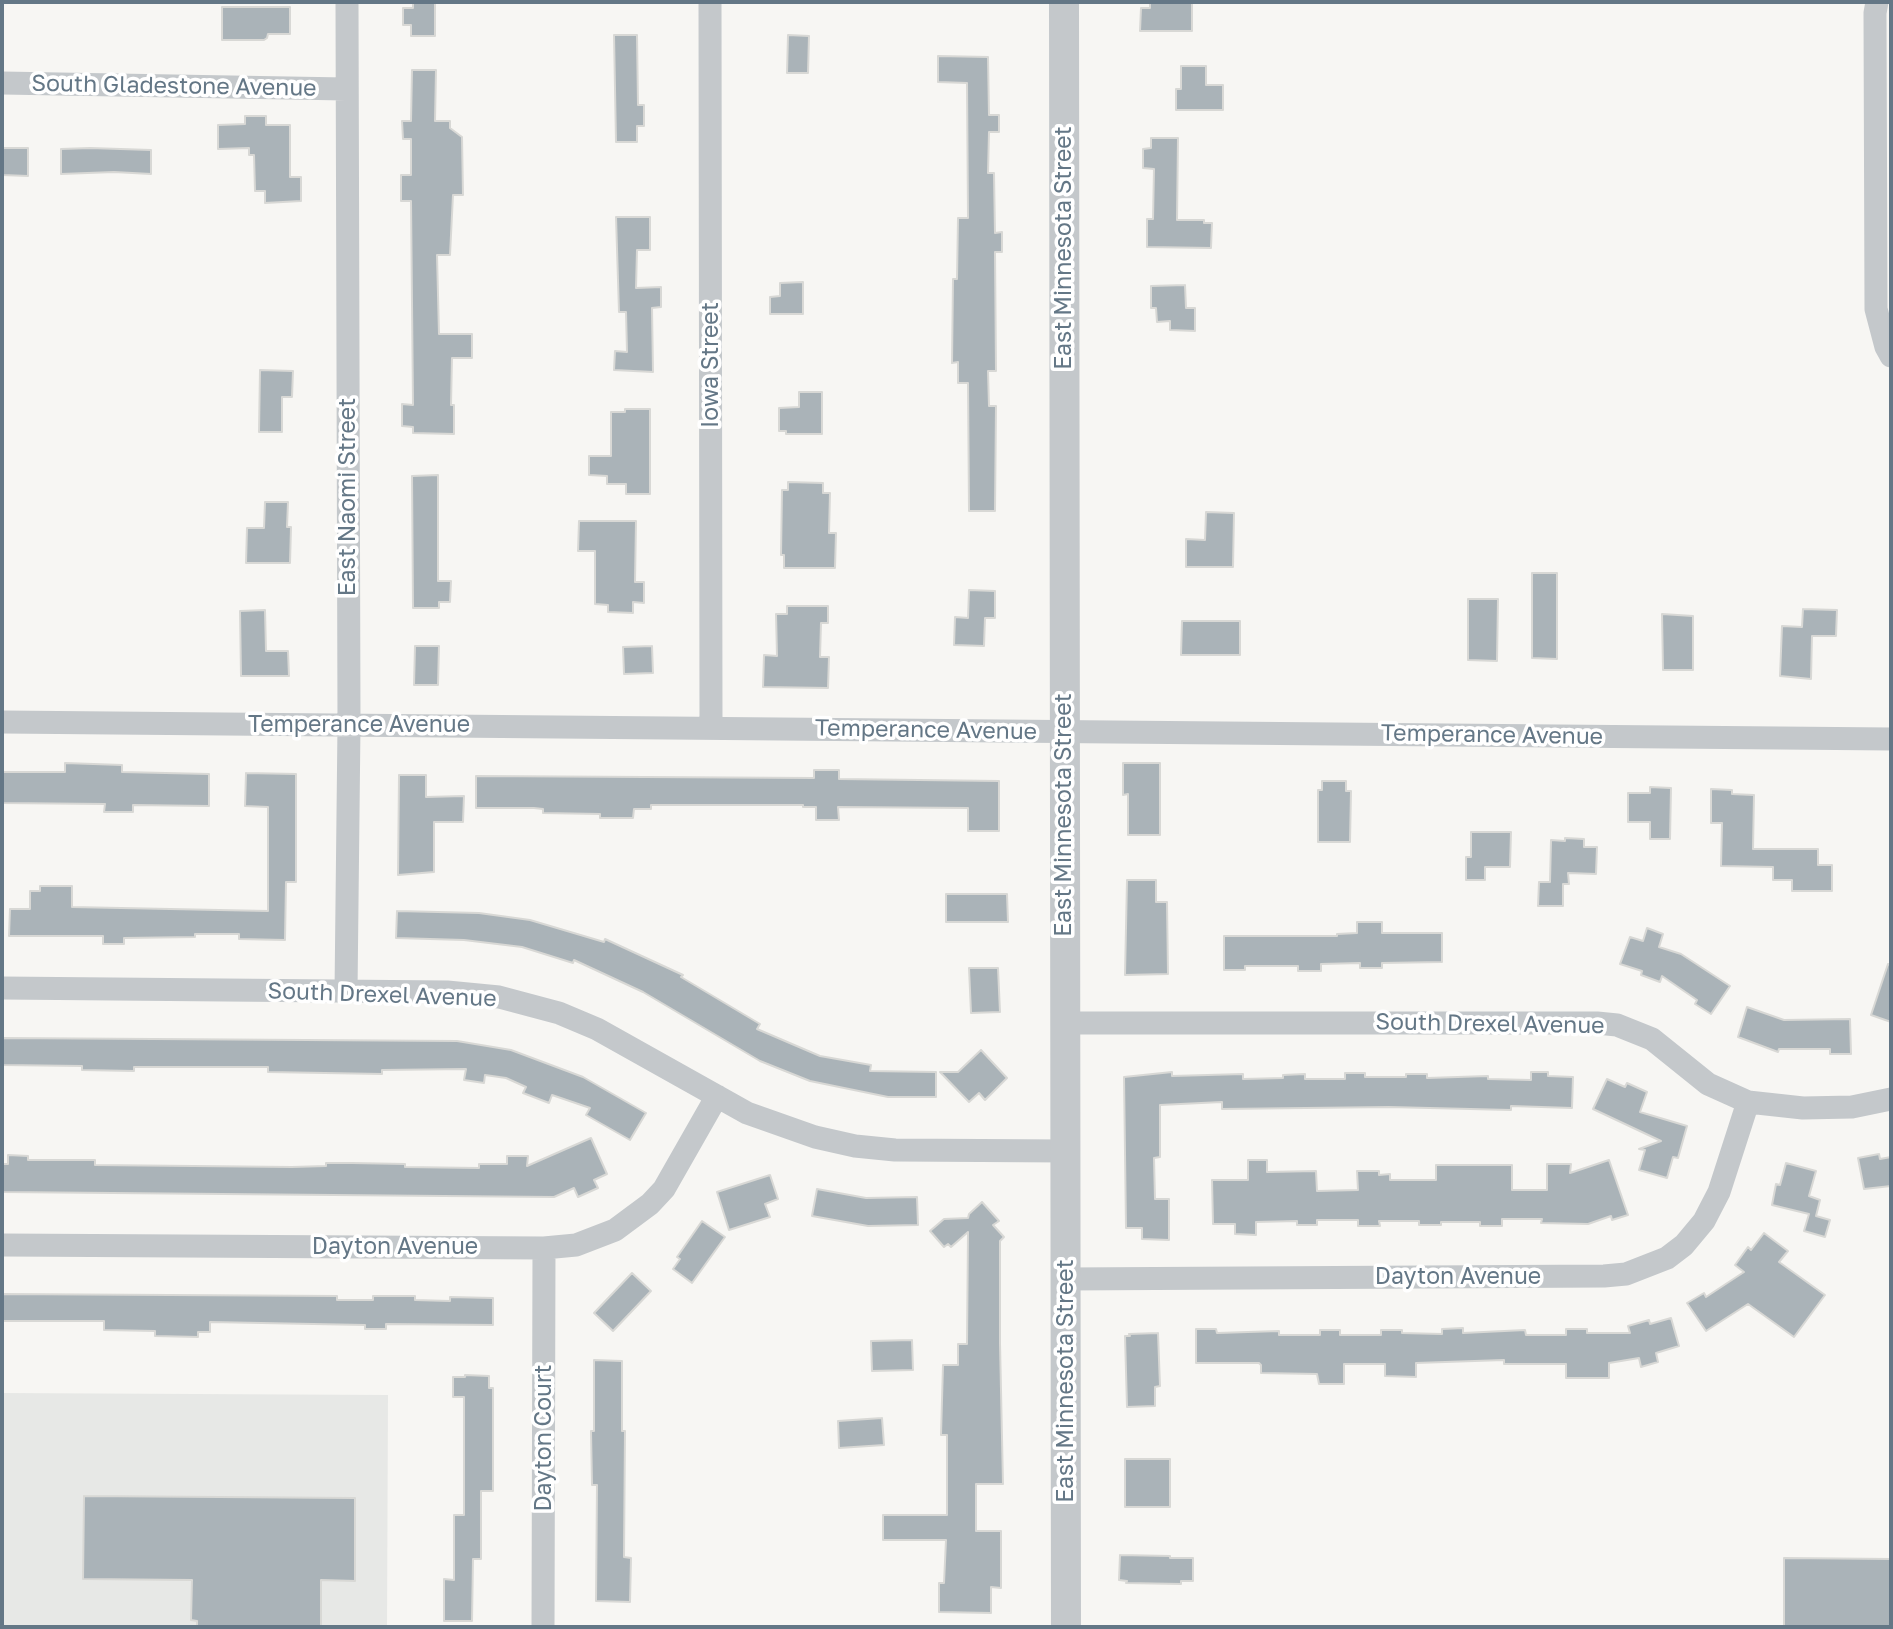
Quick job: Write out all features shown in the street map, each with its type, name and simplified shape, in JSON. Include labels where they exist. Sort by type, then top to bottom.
[{"type":"street","name":"East Naomi Street","points":[[346,992],[349,725],[347,2]]},
{"type":"street","name":"Iowa Street","points":[[710,2],[711,728]]},
{"type":"street","name":"East Minnesota Street","points":[[1064,2],[1066,1627]]},
{"type":"street","points":[[1878,2],[1875,13],[1884,177],[1876,309],[1891,356]]},
{"type":"street","name":"South Gladestone Avenue","points":[[2,83],[346,89]]},
{"type":"street","name":"Temperance Avenue","points":[[2,722],[1891,739]]},
{"type":"street","name":"South Drexel Avenue","points":[[2,988],[457,993],[499,997],[569,1016],[616,1038],[765,1121],[815,1137],[855,1146],[895,1150],[1066,1151]]},
{"type":"street","name":"South Drexel Avenue","points":[[1065,1023],[1607,1024],[1636,1031],[1653,1039],[1708,1084],[1748,1102],[1803,1108],[1852,1107],[1891,1099]]},
{"type":"street","name":"Dayton Avenue","points":[[2,1245],[544,1248],[576,1245],[597,1239],[624,1224],[650,1204],[664,1189],[717,1096]]},
{"type":"street","name":"Dayton Avenue","points":[[1066,1279],[1604,1276],[1636,1271],[1675,1252],[1704,1221],[1719,1192],[1748,1102]]},
{"type":"street","name":"Dayton Court","points":[[543,1627],[544,1248]]},
{"type":"shaded area","points":[[2,1393],[388,1395],[387,1627],[2,1627]]},
{"type":"building","points":[[413,2],[435,2],[435,36],[411,36],[411,25],[403,25],[403,8],[413,8]]},
{"type":"building","points":[[1150,2],[1192,2],[1192,31],[1140,31],[1141,8],[1150,8]]},
{"type":"building","points":[[222,7],[290,7],[290,34],[268,34],[264,40],[222,40]]},
{"type":"building","points":[[614,35],[637,35],[638,105],[644,105],[644,126],[637,126],[637,142],[616,142]]},
{"type":"building","points":[[788,35],[809,36],[808,73],[787,73]]},
{"type":"building","points":[[938,56],[988,57],[989,115],[999,115],[999,132],[989,132],[988,173],[994,173],[995,233],[1002,232],[1002,252],[995,252],[996,371],[988,371],[989,406],[996,406],[995,511],[969,511],[968,383],[958,383],[958,362],[952,363],[953,279],[957,279],[958,218],[968,218],[967,83],[938,82]]},
{"type":"building","points":[[1181,66],[1206,66],[1206,85],[1223,85],[1223,110],[1176,110],[1176,89],[1181,89]]},
{"type":"building","points":[[412,70],[436,70],[435,121],[450,121],[450,128],[462,137],[463,195],[453,195],[450,255],[437,255],[439,334],[472,334],[472,358],[452,358],[451,405],[454,405],[454,434],[413,433],[413,427],[402,426],[402,404],[413,405],[411,201],[401,201],[401,175],[411,175],[411,139],[403,139],[402,121],[411,121]]},
{"type":"building","points":[[245,116],[266,116],[266,125],[290,125],[290,177],[301,177],[301,201],[265,203],[265,191],[255,191],[254,155],[249,155],[249,148],[218,149],[218,125],[245,124]]},
{"type":"building","points":[[1151,138],[1178,138],[1177,220],[1204,220],[1204,223],[1212,223],[1211,248],[1147,247],[1147,219],[1153,219],[1154,169],[1143,168],[1143,149],[1151,148]]},
{"type":"building","points":[[2,148],[28,148],[28,176],[2,175]]},
{"type":"building","points":[[61,149],[151,150],[151,174],[61,174]]},
{"type":"building","points":[[616,217],[650,217],[650,250],[637,250],[636,288],[661,287],[661,307],[652,308],[653,372],[614,370],[615,351],[627,352],[626,312],[619,312]]},
{"type":"building","points":[[803,282],[803,314],[770,314],[770,297],[780,296],[780,283]]},
{"type":"building","points":[[1185,285],[1186,308],[1195,308],[1195,331],[1170,330],[1170,321],[1157,322],[1156,308],[1151,308],[1151,286]]},
{"type":"building","points":[[260,370],[293,371],[292,397],[282,397],[282,432],[259,432]]},
{"type":"building","points":[[799,392],[822,392],[822,434],[786,434],[786,431],[779,431],[779,408],[799,407]]},
{"type":"building","points":[[625,409],[650,409],[650,494],[626,494],[626,484],[607,484],[607,476],[589,475],[589,456],[611,456],[611,412],[625,412]]},
{"type":"building","points":[[438,475],[438,581],[451,581],[450,602],[439,602],[439,608],[413,608],[412,476]]},
{"type":"building","points":[[788,482],[823,483],[823,493],[830,493],[829,533],[836,533],[835,568],[784,568],[784,555],[781,555],[782,490],[788,490]]},
{"type":"building","points":[[265,502],[288,502],[287,527],[291,527],[290,563],[246,563],[247,528],[264,528]]},
{"type":"building","points":[[1206,512],[1234,513],[1233,567],[1186,567],[1186,539],[1205,540]]},
{"type":"building","points":[[579,521],[636,521],[635,582],[644,582],[644,603],[633,602],[633,613],[608,612],[608,605],[595,604],[595,551],[578,551]]},
{"type":"building","points":[[1532,573],[1557,573],[1557,659],[1532,658]]},
{"type":"building","points":[[969,590],[995,591],[995,618],[985,618],[984,646],[954,645],[955,617],[968,618]]},
{"type":"building","points":[[1468,599],[1498,599],[1497,661],[1468,660]]},
{"type":"building","points":[[787,606],[828,606],[828,623],[821,623],[820,657],[829,657],[828,688],[763,687],[764,655],[777,656],[776,614],[787,614]]},
{"type":"building","points":[[1803,609],[1837,610],[1836,636],[1812,636],[1811,679],[1780,676],[1782,626],[1802,627]]},
{"type":"building","points":[[265,610],[266,651],[288,651],[289,676],[241,676],[240,611]]},
{"type":"building","points":[[1662,614],[1693,616],[1693,670],[1663,670]]},
{"type":"building","points":[[1182,621],[1240,621],[1240,655],[1181,655]]},
{"type":"building","points":[[415,646],[439,646],[438,685],[414,685]]},
{"type":"building","points":[[652,646],[653,673],[624,674],[623,647]]},
{"type":"building","points":[[65,763],[122,765],[122,772],[209,774],[209,806],[133,805],[133,812],[104,812],[105,804],[2,803],[2,772],[65,772]]},
{"type":"building","points":[[1123,763],[1160,763],[1160,835],[1128,835],[1128,794],[1123,795]]},
{"type":"building","points":[[814,770],[839,770],[839,779],[999,781],[999,831],[968,831],[968,808],[838,807],[839,820],[816,820],[816,807],[803,805],[651,805],[651,809],[634,809],[633,818],[600,818],[600,814],[543,813],[543,809],[534,808],[476,808],[476,776],[814,778]]},
{"type":"building","points":[[246,773],[296,774],[296,882],[286,882],[285,940],[239,939],[239,934],[195,934],[195,937],[124,938],[124,944],[103,944],[103,936],[9,936],[10,909],[30,909],[30,891],[40,891],[40,886],[72,886],[72,907],[268,911],[268,807],[245,806]]},
{"type":"building","points":[[399,775],[426,775],[426,797],[464,796],[463,822],[434,822],[434,872],[398,875]]},
{"type":"building","points":[[1322,781],[1346,781],[1346,791],[1351,791],[1350,842],[1318,842],[1318,790],[1322,790]]},
{"type":"building","points":[[1650,787],[1671,788],[1670,839],[1650,839],[1650,822],[1628,822],[1628,793],[1650,793]]},
{"type":"building","points":[[1711,789],[1754,795],[1753,849],[1818,849],[1818,865],[1832,865],[1832,891],[1792,891],[1792,880],[1773,880],[1773,867],[1721,866],[1722,823],[1711,823]]},
{"type":"building","points":[[1471,832],[1511,832],[1510,867],[1485,867],[1485,880],[1466,880],[1466,857],[1471,857]]},
{"type":"building","points":[[1565,838],[1584,839],[1584,847],[1597,847],[1596,874],[1568,873],[1569,884],[1563,884],[1563,906],[1538,906],[1539,882],[1550,882],[1551,840],[1565,841]]},
{"type":"building","points":[[1127,880],[1156,880],[1156,902],[1167,902],[1168,974],[1125,975]]},
{"type":"building","points":[[946,894],[1007,894],[1008,922],[946,922]]},
{"type":"building","points":[[397,911],[479,913],[530,920],[604,942],[605,939],[683,975],[681,977],[760,1024],[757,1029],[820,1056],[871,1065],[870,1071],[936,1072],[936,1097],[888,1097],[810,1081],[760,1061],[643,992],[574,960],[573,963],[522,947],[464,940],[396,938]]},
{"type":"building","points":[[1357,922],[1382,922],[1382,933],[1442,933],[1442,962],[1382,963],[1382,968],[1360,968],[1360,963],[1321,964],[1321,971],[1298,971],[1298,966],[1245,966],[1245,970],[1224,970],[1224,936],[1337,936],[1357,933]]},
{"type":"building","points":[[1647,928],[1663,934],[1659,947],[1681,954],[1730,986],[1711,1014],[1695,1004],[1697,1000],[1662,976],[1660,982],[1641,975],[1642,971],[1620,964],[1630,937],[1643,941]]},
{"type":"building","points":[[1888,964],[1891,965],[1891,1022],[1871,1015]]},
{"type":"building","points":[[969,968],[998,968],[1000,1012],[971,1013]]},
{"type":"building","points":[[1747,1007],[1784,1020],[1850,1019],[1851,1054],[1830,1054],[1830,1049],[1779,1049],[1778,1052],[1738,1037]]},
{"type":"building","points":[[2,1038],[457,1041],[511,1050],[583,1077],[646,1113],[630,1140],[586,1115],[590,1108],[552,1095],[549,1103],[523,1093],[526,1087],[506,1078],[485,1075],[484,1083],[464,1080],[466,1069],[382,1070],[382,1074],[268,1072],[268,1067],[134,1067],[134,1071],[82,1070],[82,1066],[2,1065]]},
{"type":"building","points":[[981,1050],[1007,1078],[985,1100],[979,1093],[969,1102],[940,1072],[958,1072]]},
{"type":"building","points":[[1172,1072],[1172,1076],[1243,1074],[1243,1079],[1283,1078],[1283,1075],[1305,1074],[1305,1079],[1345,1079],[1345,1073],[1365,1073],[1365,1077],[1427,1074],[1427,1078],[1488,1076],[1488,1079],[1531,1080],[1531,1072],[1548,1072],[1548,1076],[1573,1077],[1572,1108],[1511,1106],[1511,1110],[1389,1107],[1222,1109],[1222,1102],[1160,1105],[1160,1157],[1154,1158],[1155,1199],[1169,1199],[1169,1240],[1142,1239],[1142,1228],[1126,1228],[1124,1077]]},
{"type":"building","points":[[1607,1079],[1625,1087],[1627,1083],[1647,1092],[1640,1112],[1687,1126],[1678,1158],[1673,1157],[1667,1178],[1639,1170],[1645,1150],[1639,1149],[1661,1141],[1593,1109]]},
{"type":"building","points":[[591,1138],[607,1174],[594,1180],[598,1188],[578,1197],[574,1188],[554,1197],[2,1192],[2,1164],[8,1164],[8,1155],[28,1156],[28,1160],[95,1160],[95,1165],[292,1167],[352,1163],[479,1168],[479,1164],[507,1164],[507,1156],[528,1156],[527,1166]]},
{"type":"building","points":[[1879,1154],[1880,1159],[1891,1157],[1891,1186],[1864,1189],[1858,1158]]},
{"type":"building","points":[[1248,1160],[1267,1160],[1267,1172],[1316,1171],[1317,1191],[1358,1190],[1357,1171],[1390,1174],[1390,1180],[1436,1180],[1436,1165],[1512,1165],[1512,1190],[1547,1190],[1547,1164],[1571,1164],[1570,1173],[1609,1160],[1628,1215],[1612,1220],[1611,1216],[1588,1224],[1541,1223],[1542,1219],[1502,1219],[1502,1226],[1480,1226],[1480,1222],[1419,1225],[1419,1221],[1379,1221],[1380,1226],[1358,1226],[1358,1220],[1317,1220],[1317,1225],[1297,1225],[1297,1221],[1256,1222],[1256,1235],[1235,1234],[1235,1224],[1213,1224],[1212,1180],[1248,1180]]},
{"type":"building","points":[[1786,1163],[1816,1171],[1809,1196],[1820,1200],[1816,1216],[1830,1220],[1825,1237],[1804,1231],[1809,1214],[1772,1205],[1776,1184],[1780,1185]]},
{"type":"building","points":[[770,1175],[778,1199],[765,1204],[770,1217],[729,1230],[717,1192]]},
{"type":"building","points":[[817,1189],[866,1198],[917,1197],[918,1225],[868,1226],[812,1216]]},
{"type":"building","points":[[982,1202],[999,1221],[993,1225],[1004,1237],[1000,1241],[1003,1484],[976,1484],[976,1531],[1001,1531],[1001,1588],[991,1587],[991,1613],[939,1612],[939,1583],[944,1583],[946,1540],[883,1540],[883,1515],[947,1515],[947,1435],[941,1435],[943,1365],[958,1365],[958,1344],[967,1344],[968,1232],[951,1247],[948,1244],[944,1247],[930,1231],[944,1219],[968,1218]]},
{"type":"building","points":[[702,1221],[725,1237],[692,1283],[673,1269],[680,1259],[677,1257]]},
{"type":"building","points":[[1764,1233],[1788,1251],[1779,1262],[1825,1295],[1794,1337],[1748,1304],[1706,1331],[1687,1303],[1704,1293],[1706,1297],[1744,1272],[1735,1265],[1748,1247],[1751,1250]]},
{"type":"building","points":[[632,1273],[651,1291],[613,1331],[594,1313]]},
{"type":"building","points":[[2,1294],[337,1296],[337,1300],[373,1300],[373,1296],[415,1296],[415,1300],[450,1301],[450,1297],[493,1298],[493,1325],[386,1324],[386,1329],[365,1329],[365,1325],[210,1322],[210,1332],[198,1332],[198,1337],[155,1336],[155,1331],[104,1330],[104,1321],[2,1321]]},
{"type":"building","points":[[1671,1318],[1679,1346],[1656,1353],[1658,1362],[1641,1367],[1639,1358],[1609,1363],[1609,1378],[1566,1378],[1566,1364],[1504,1364],[1504,1360],[1416,1363],[1416,1377],[1385,1376],[1385,1364],[1344,1364],[1344,1384],[1319,1384],[1317,1374],[1261,1373],[1259,1363],[1196,1363],[1196,1329],[1216,1329],[1217,1333],[1279,1331],[1279,1335],[1320,1335],[1320,1330],[1340,1330],[1340,1335],[1381,1335],[1381,1330],[1442,1334],[1442,1329],[1463,1328],[1463,1333],[1525,1330],[1526,1335],[1566,1335],[1566,1329],[1587,1329],[1587,1333],[1630,1333],[1628,1326]]},
{"type":"building","points":[[1158,1333],[1160,1386],[1155,1387],[1155,1406],[1127,1407],[1125,1336]]},
{"type":"building","points":[[912,1340],[913,1370],[872,1371],[871,1341]]},
{"type":"building","points":[[594,1360],[622,1361],[622,1431],[625,1431],[624,1557],[631,1558],[630,1602],[596,1601],[597,1485],[592,1485],[591,1431],[594,1431]]},
{"type":"building","points":[[489,1376],[489,1388],[493,1388],[493,1491],[481,1491],[481,1559],[473,1559],[472,1621],[444,1621],[444,1579],[454,1580],[454,1515],[464,1515],[464,1397],[453,1397],[453,1377]]},
{"type":"building","points":[[882,1418],[884,1445],[839,1448],[838,1421]]},
{"type":"building","points":[[1125,1459],[1170,1459],[1170,1507],[1125,1507]]},
{"type":"building","points":[[84,1496],[355,1498],[355,1581],[321,1580],[321,1627],[197,1627],[197,1621],[191,1620],[192,1580],[83,1579]]},
{"type":"building","points":[[1120,1555],[1193,1558],[1193,1581],[1181,1581],[1181,1584],[1126,1583],[1127,1581],[1119,1580]]},
{"type":"building","points":[[1784,1558],[1891,1559],[1891,1627],[1784,1627]]}]
